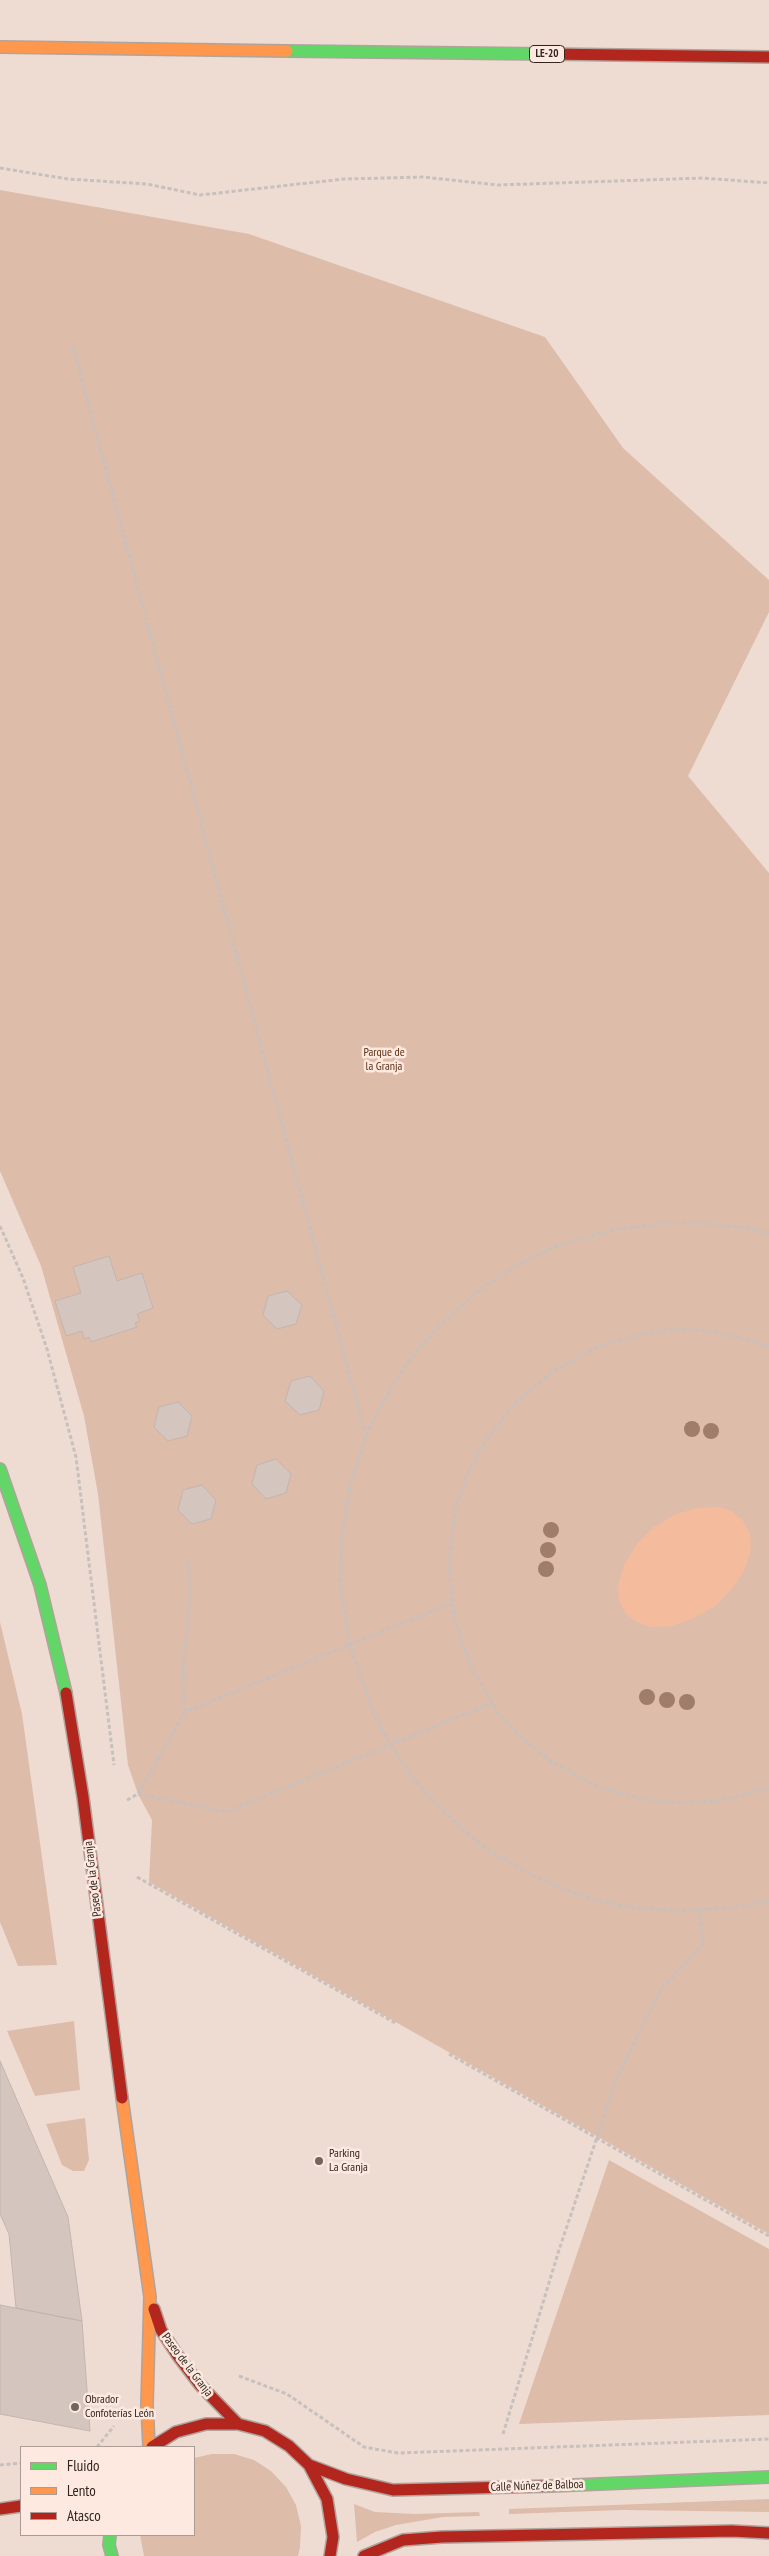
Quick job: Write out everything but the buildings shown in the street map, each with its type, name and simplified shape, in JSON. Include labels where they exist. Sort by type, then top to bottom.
[{"type":"main road","name":"LE-20","points":[[0,47],[769,57]]},
{"type":"main road","name":"Paseo de la Granja","points":[[0,1469],[40,1586],[66,1690],[83,1797],[104,1973],[150,2297],[147,2404],[150,2446]]},
{"type":"main road","name":"Paseo de la Granja","points":[[150,2297],[161,2330],[178,2356],[200,2385],[238,2424]]},
{"type":"main road","points":[[152,2446],[176,2432],[206,2424],[238,2424],[265,2431],[289,2446],[309,2465],[327,2499],[333,2537],[330,2556]]},
{"type":"main road","name":"Calle Núñez de Balboa","points":[[309,2465],[346,2479],[393,2490],[438,2490],[769,2477]]},
{"type":"main road","points":[[0,2508],[20,2506]]},
{"type":"main road","points":[[364,2556],[404,2540],[442,2537],[732,2531],[769,2533]]},
{"type":"main road","points":[[110,2536],[109,2545],[112,2556]]},
{"type":"path","points":[[0,168],[68,179],[147,184],[200,195],[344,179],[424,178],[498,185],[703,178],[769,183]]},
{"type":"path","points":[[72,347],[366,1436]]},
{"type":"path","points":[[769,1233],[715,1224],[672,1222],[638,1225],[572,1241],[516,1266],[468,1300],[419,1348],[390,1390],[366,1436],[350,1486],[342,1536],[341,1588],[350,1645],[363,1689],[391,1745],[413,1778],[448,1816],[487,1849],[531,1875],[563,1889],[603,1902],[654,1910],[700,1911],[769,1901]]},
{"type":"path","points":[[0,1226],[23,1278],[47,1349],[76,1457],[114,1770]]},
{"type":"path","points":[[769,1346],[740,1337],[705,1331],[687,1329],[653,1332],[618,1340],[593,1349],[569,1360],[540,1380],[502,1417],[482,1446],[466,1478],[455,1511],[450,1546],[449,1582],[452,1603],[464,1650],[479,1682],[492,1703],[522,1738],[549,1760],[580,1779],[612,1792],[646,1800],[681,1803],[716,1801],[769,1788]]},
{"type":"path","points":[[127,1800],[138,1794],[186,1712],[183,1667],[191,1593],[188,1562]]},
{"type":"path","points":[[186,1712],[452,1603]]},
{"type":"path","points":[[138,1794],[226,1812],[492,1703]]},
{"type":"path","points":[[137,1877],[397,2024]]},
{"type":"path","points":[[503,2434],[596,2137],[617,2078],[659,1992],[703,1944],[700,1911]]},
{"type":"path","points":[[449,2054],[769,2236]]},
{"type":"path","points":[[234,2374],[287,2394],[364,2447],[398,2453],[769,2439]]},
{"type":"path","points":[[0,2465],[20,2463]]},
{"type":"green space","name":"Parque de la Granja","points":[[0,190],[249,234],[545,337],[623,448],[769,580],[769,612],[688,776],[769,873],[769,2234],[149,1882],[152,1820],[138,1794],[128,1765],[98,1494],[84,1416],[41,1266],[0,1171]]},
{"type":"green space","points":[[0,1622],[22,1714],[57,1965],[18,1966],[0,1922]]},
{"type":"green space","points":[[74,2021],[80,2090],[35,2096],[7,2031]]},
{"type":"green space","points":[[85,2118],[89,2160],[84,2171],[73,2171],[62,2165],[46,2124]]},
{"type":"green space","points":[[609,2160],[769,2249],[769,2415],[519,2424]]},
{"type":"green space","points":[[212,2454],[234,2454],[254,2460],[271,2471],[286,2487],[296,2505],[301,2526],[298,2556],[144,2556],[140,2536],[195,2536],[195,2458]]},
{"type":"green space","points":[[769,2499],[769,2512],[622,2510],[509,2514],[509,2509]]},
{"type":"green space","points":[[354,2504],[375,2512],[415,2514],[479,2512],[480,2516],[443,2517],[396,2525],[375,2532],[357,2542]]},
{"type":"shaded area","points":[[719,1507],[732,1511],[743,1521],[750,1534],[751,1549],[745,1569],[732,1589],[715,1606],[694,1618],[671,1626],[651,1627],[637,1622],[625,1613],[619,1600],[618,1585],[624,1565],[637,1544],[654,1527],[674,1515],[697,1508]]},
{"type":"traffic: fast","points":[[287,51],[546,54]]},
{"type":"traffic: fast","points":[[0,1469],[40,1585],[66,1693]]},
{"type":"traffic: fast","points":[[551,2486],[769,2477]]},
{"type":"traffic: fast","points":[[110,2536],[109,2545],[112,2556]]},
{"type":"traffic: slow","points":[[0,47],[287,51]]},
{"type":"traffic: slow","points":[[122,2098],[150,2297],[147,2404],[149,2446]]},
{"type":"traffic: jam","points":[[546,54],[769,57]]},
{"type":"traffic: jam","points":[[66,1693],[83,1797],[122,2098]]},
{"type":"traffic: jam","points":[[154,2309],[161,2330],[178,2356],[200,2385],[238,2424]]},
{"type":"traffic: jam","points":[[154,2446],[176,2432],[206,2424],[238,2424],[265,2431],[289,2446],[309,2465],[327,2499],[333,2537],[330,2556]]},
{"type":"traffic: jam","points":[[309,2465],[346,2479],[393,2490],[551,2486]]},
{"type":"traffic: jam","points":[[0,2509],[20,2506]]},
{"type":"traffic: jam","points":[[364,2556],[403,2540],[442,2537],[732,2531],[769,2533]]},
{"type":"place","name":"Parking La Granja","points":[[319,2161]]},
{"type":"place","name":"Obrador Confoterías León","points":[[75,2407]]}]
